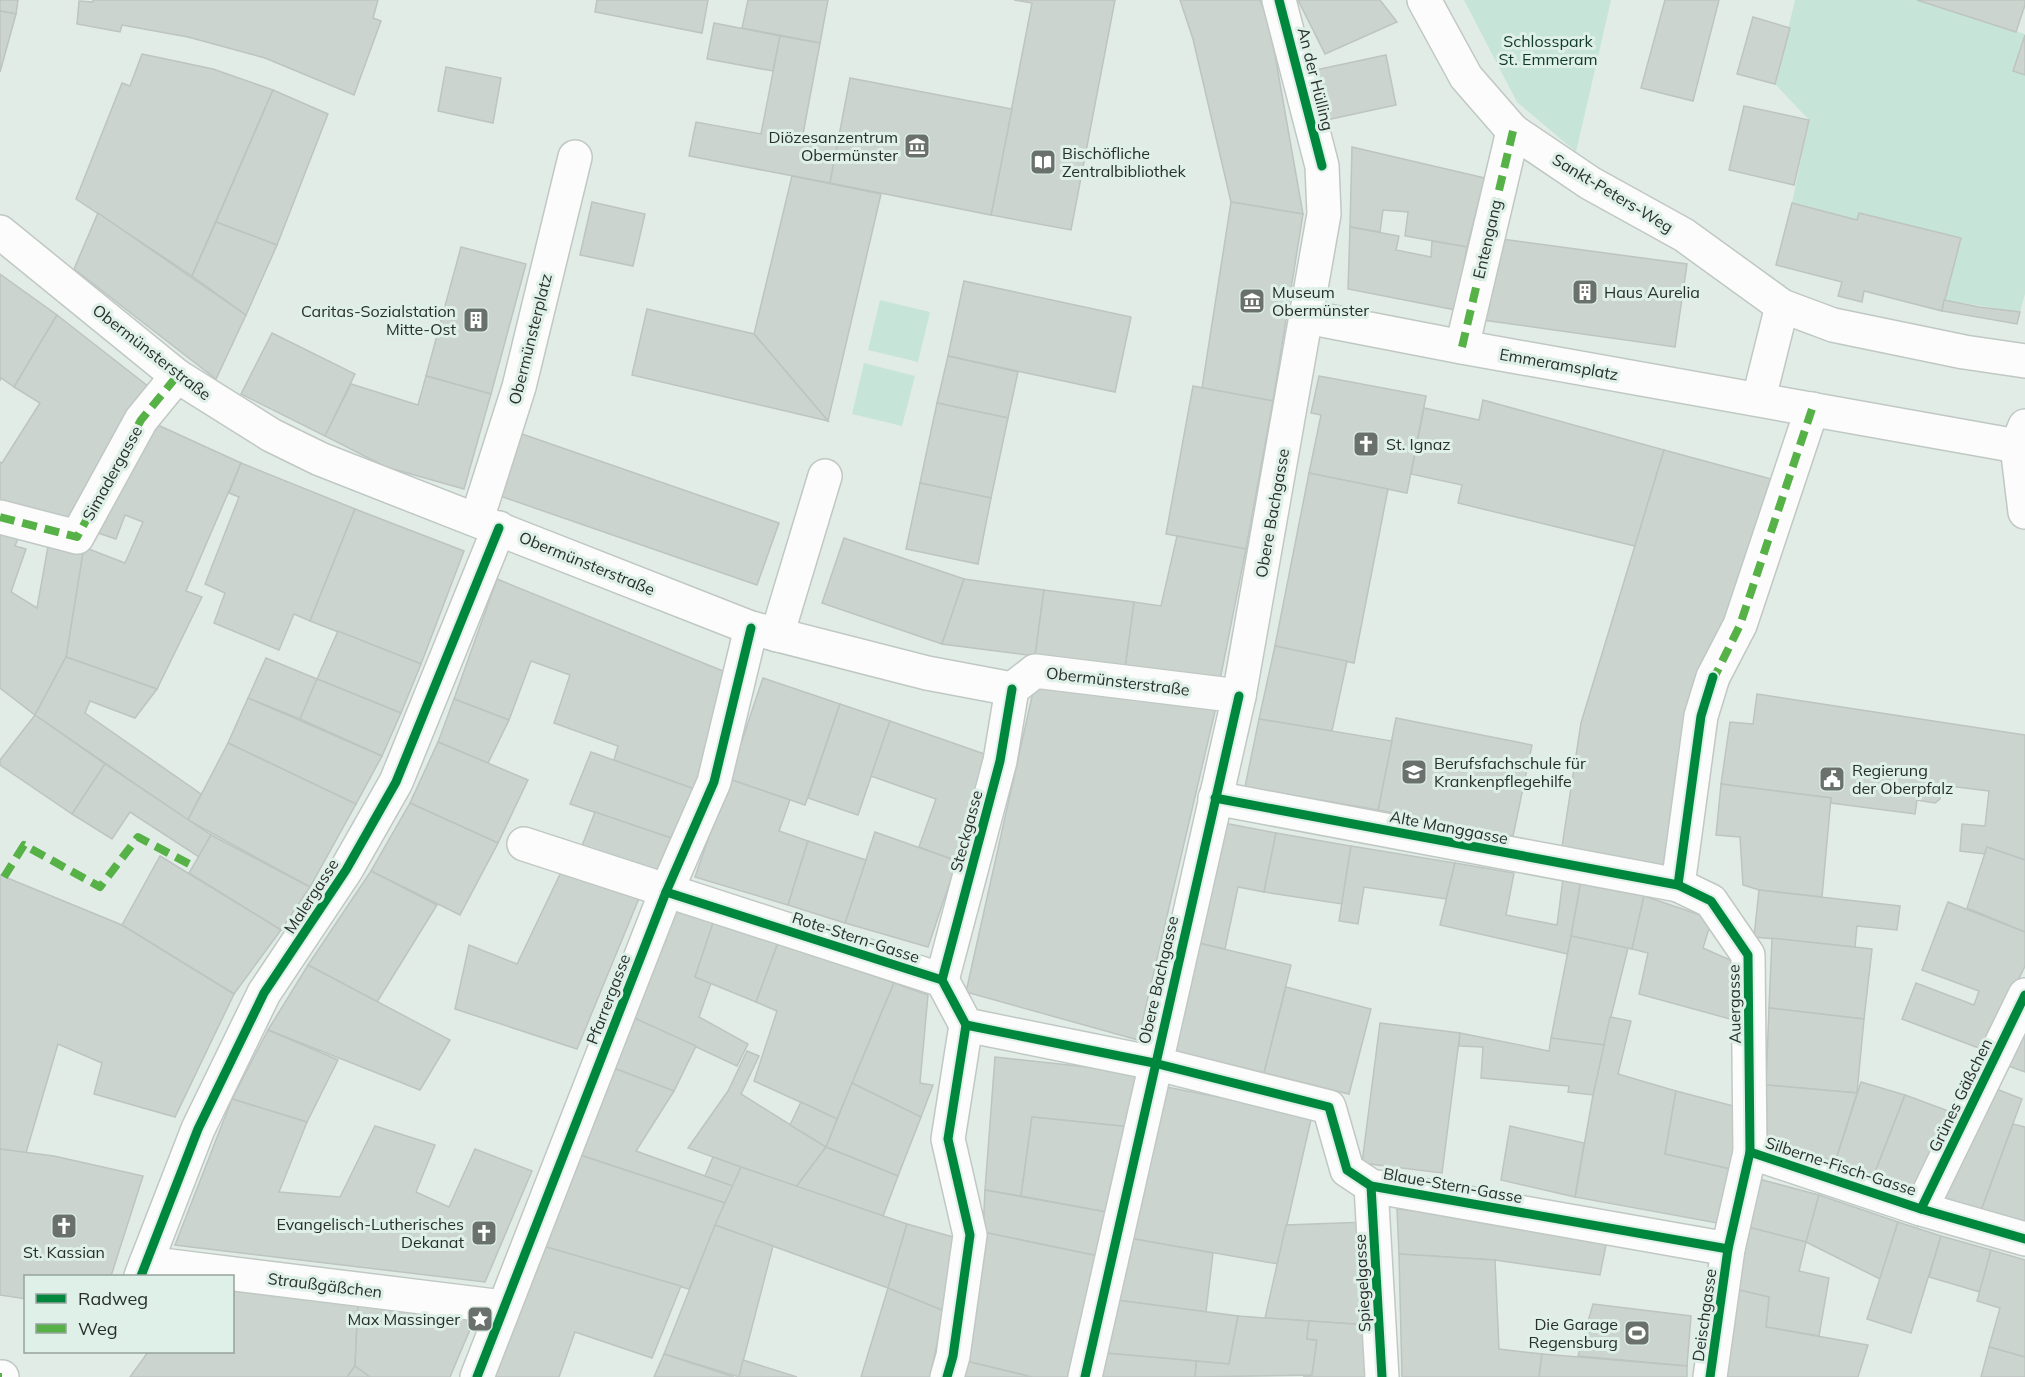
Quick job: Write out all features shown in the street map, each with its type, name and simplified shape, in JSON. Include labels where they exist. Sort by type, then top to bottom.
[{"type":"street","name":"An der Hülling","points":[[1279,0],[1322,166],[1324,214],[1307,317]]},
{"type":"street","name":"Sankt-Peters-Weg","points":[[1424,0],[1466,77],[1513,131],[1590,183],[1684,235],[1782,306],[1833,325],[1964,352],[2025,361]]},
{"type":"street","name":"Entengang","points":[[1462,347],[1513,131]]},
{"type":"street","name":"Obermünsterplatz","points":[[488,524],[575,157]]},
{"type":"street","name":"Obermünsterstraße","points":[[0,232],[177,376],[272,435],[320,459],[764,632],[927,673],[1012,689],[1035,671],[1239,696]]},
{"type":"street","points":[[1759,398],[1782,306]]},
{"type":"street","name":"Emmeramsplatz","points":[[1307,317],[1812,409],[2021,436],[2025,512]]},
{"type":"street","name":"Obere Bachgasse","points":[[1085,1377],[1154,1063],[1239,696],[1307,317]]},
{"type":"street","name":"Simadergasse","points":[[0,517],[77,537],[141,420],[177,376]]},
{"type":"street","points":[[1678,885],[1701,716],[1713,677],[1740,624],[1812,409]]},
{"type":"street","points":[[764,632],[825,476]]},
{"type":"street","name":"Malergasse","points":[[144,1270],[198,1129],[264,993],[346,870],[396,782],[488,524]]},
{"type":"street","name":"Pfarrergasse","points":[[477,1377],[666,892],[714,782],[764,632]]},
{"type":"street","name":"Steckgasse","points":[[942,980],[1000,761],[1012,689]]},
{"type":"street","name":"Alte Manggasse","points":[[1215,798],[1678,885]]},
{"type":"street","name":"Rote-Stern-Gasse","points":[[524,844],[942,980]]},
{"type":"street","name":"Auergasse","points":[[1678,885],[1711,900],[1748,955],[1750,1152]]},
{"type":"street","points":[[942,980],[966,1025],[948,1139],[970,1235],[953,1356],[947,1377]]},
{"type":"street","name":"Grünes Gäßchen","points":[[1921,1209],[2025,995]]},
{"type":"street","points":[[966,1025],[1154,1063]]},
{"type":"street","name":"Blaue-Stern-Gasse","points":[[1154,1063],[1329,1107],[1347,1170],[1371,1186],[1728,1249]]},
{"type":"street","name":"Silberne-Fisch-Gasse","points":[[1750,1152],[1921,1209],[2025,1239]]},
{"type":"street","name":"Deischgasse","points":[[1710,1377],[1728,1249],[1750,1152]]},
{"type":"street","name":"Spiegelgasse","points":[[1371,1186],[1382,1377]]},
{"type":"street","name":"Straußgäßchen","points":[[144,1270],[191,1275]]},
{"type":"street","name":"Straußgäßchen","points":[[234,1280],[503,1308]]},
{"type":"green space","name":"Schlosspark St. Emmeram","points":[[1464,0],[1611,0],[1576,152],[1517,102]]},
{"type":"green space","points":[[1795,0],[1917,0],[2025,34],[2013,71],[2025,75],[2025,294],[2020,312],[1944,300],[1960,238],[1859,213],[1857,220],[1792,203],[1809,120],[1775,84]]},
{"type":"green space","points":[[880,300],[930,312],[918,362],[868,350]]},
{"type":"green space","points":[[864,363],[915,376],[902,426],[852,414]]},
{"type":"building","points":[[0,0],[18,0],[16,14],[0,11]]},
{"type":"building","points":[[93,0],[378,0],[373,18],[381,21],[354,95],[265,58],[188,37],[122,25],[120,32],[77,24],[79,1],[93,2]]},
{"type":"building","points":[[597,0],[708,0],[702,33],[595,12]]},
{"type":"building","points":[[748,0],[828,0],[820,43],[742,28]]},
{"type":"building","name":"Bischöfliche Zentralbibliothek","points":[[1014,0],[1115,0],[1071,230],[991,215],[1032,3]]},
{"type":"building","points":[[1180,0],[1260,0],[1269,21],[1303,214],[1231,202],[1193,39]]},
{"type":"building","points":[[1298,0],[1380,0],[1397,22],[1325,54]]},
{"type":"building","points":[[1665,0],[1719,0],[1693,101],[1641,88]]},
{"type":"building","points":[[1917,0],[2025,0],[2025,5],[2016,32]]},
{"type":"building","points":[[0,11],[16,14],[0,72]]},
{"type":"building","points":[[1753,17],[1790,28],[1775,84],[1737,74]]},
{"type":"building","points":[[714,23],[780,36],[773,71],[707,59]]},
{"type":"building","points":[[2025,35],[2025,75],[2013,71]]},
{"type":"building","points":[[780,36],[820,43],[803,134],[838,141],[830,183],[689,156],[696,122],[761,134]]},
{"type":"building","points":[[142,54],[213,69],[273,90],[192,276],[76,199],[122,83],[130,86]]},
{"type":"building","points":[[1386,55],[1396,105],[1317,122],[1306,72]]},
{"type":"building","points":[[446,67],[501,78],[493,123],[438,111]]},
{"type":"building","points":[[850,78],[1012,109],[991,215],[830,183]]},
{"type":"building","points":[[273,90],[328,114],[277,245],[216,222]]},
{"type":"building","points":[[1744,106],[1809,120],[1794,185],[1729,170]]},
{"type":"building","points":[[1352,147],[1485,178],[1467,247],[1405,236],[1408,212],[1383,210],[1380,232],[1350,227]]},
{"type":"building","points":[[792,176],[881,194],[828,421],[754,334]]},
{"type":"building","points":[[592,202],[645,214],[633,266],[580,255]]},
{"type":"building","name":"Museum Obermünster","points":[[1231,202],[1303,214],[1273,401],[1202,388]]},
{"type":"building","points":[[1792,203],[1857,220],[1859,213],[1961,238],[1942,311],[1864,291],[1862,302],[1838,296],[1842,282],[1776,265]]},
{"type":"building","points":[[98,213],[246,315],[216,379],[74,269]]},
{"type":"building","points":[[216,222],[277,245],[246,315],[192,276]]},
{"type":"building","points":[[1350,227],[1399,236],[1396,250],[1431,257],[1432,241],[1467,247],[1456,310],[1348,289]]},
{"type":"building","name":"Haus Aurelia","points":[[1494,238],[1687,264],[1675,347],[1483,320]]},
{"type":"building","name":"Caritas-Sozialstation Mitte-Ost","points":[[461,247],[526,264],[491,394],[426,376]]},
{"type":"building","points":[[0,274],[57,315],[14,387],[1,378],[0,381]]},
{"type":"building","points":[[964,281],[1131,317],[1115,392],[948,356]]},
{"type":"building","points":[[1944,300],[2020,312],[2017,324],[1942,311]]},
{"type":"building","points":[[647,309],[754,334],[828,421],[632,375]]},
{"type":"building","points":[[57,315],[149,387],[66,524],[0,509],[0,462],[2,463],[40,403],[14,387]]},
{"type":"building","points":[[272,333],[355,374],[325,436],[241,394]]},
{"type":"building","points":[[948,356],[1018,372],[1008,418],[937,403]]},
{"type":"building","points":[[426,376],[491,394],[464,489],[386,467],[325,436],[351,384],[418,405]]},
{"type":"building","name":"St. Ignaz","points":[[1319,376],[1426,396],[1407,493],[1309,473],[1321,415],[1311,413]]},
{"type":"building","points":[[1193,386],[1273,401],[1246,549],[1166,534]]},
{"type":"building","points":[[1483,400],[1664,450],[1635,546],[1458,503],[1462,485],[1411,474],[1424,408],[1479,420]]},
{"type":"building","points":[[937,403],[1008,418],[991,498],[920,483]]},
{"type":"building","points":[[149,421],[241,463],[186,591],[202,597],[157,689],[66,657],[83,552],[89,549],[125,563],[143,522],[125,515],[116,539],[95,532]]},
{"type":"building","points":[[522,434],[779,523],[757,585],[500,496]]},
{"type":"building","points":[[1664,450],[1771,479],[1685,740],[1664,869],[1561,853],[1581,723]]},
{"type":"building","points":[[241,463],[355,509],[310,621],[294,614],[279,650],[214,623],[225,593],[205,584],[239,497],[229,493]]},
{"type":"building","points":[[1309,473],[1388,489],[1354,663],[1275,646]]},
{"type":"building","points":[[920,483],[991,498],[978,564],[906,549]]},
{"type":"building","points":[[355,509],[464,551],[421,664],[310,621]]},
{"type":"building","points":[[0,530],[21,531],[15,546],[26,549],[11,592],[37,608],[49,541],[83,552],[66,657],[35,715],[0,688]]},
{"type":"building","points":[[1177,536],[1246,549],[1220,680],[1125,668],[1134,602],[1161,606]]},
{"type":"building","points":[[844,538],[964,579],[942,644],[822,603]]},
{"type":"building","points":[[497,579],[723,671],[697,790],[614,760],[618,746],[554,723],[570,675],[531,661],[509,720],[454,699]]},
{"type":"building","points":[[964,579],[1044,590],[1035,656],[942,644]]},
{"type":"building","points":[[1044,590],[1134,602],[1125,668],[1035,656]]},
{"type":"building","points":[[338,631],[421,664],[401,713],[317,679]]},
{"type":"building","points":[[1275,646],[1347,661],[1332,731],[1259,719]]},
{"type":"building","points":[[66,657],[157,689],[135,718],[90,701],[85,713],[201,794],[188,820],[35,715]]},
{"type":"building","points":[[266,658],[317,679],[300,719],[248,698]]},
{"type":"building","points":[[763,678],[840,704],[805,805],[729,779]]},
{"type":"building","points":[[317,679],[401,713],[382,756],[300,719]]},
{"type":"building","points":[[1035,683],[1216,707],[1138,1040],[966,992]]},
{"type":"building","name":"Regierung der Oberpfalz","points":[[1757,694],[2025,735],[2025,860],[1987,847],[1985,854],[1960,851],[1962,824],[1985,826],[1989,791],[1941,785],[1940,799],[1935,803],[1917,800],[1915,814],[1831,803],[1831,798],[1721,784],[1730,722],[1753,724]]},
{"type":"building","points":[[248,698],[382,756],[356,804],[228,743]]},
{"type":"building","points":[[454,699],[509,720],[488,763],[438,742]]},
{"type":"building","points":[[840,704],[890,721],[858,815],[808,798]]},
{"type":"building","points":[[35,715],[105,764],[72,814],[0,765],[0,760]]},
{"type":"building","points":[[1396,718],[1532,745],[1513,836],[1378,810]]},
{"type":"building","points":[[1259,719],[1392,741],[1378,810],[1245,787]]},
{"type":"building","points":[[890,721],[993,757],[957,861],[919,847],[936,799],[871,776]]},
{"type":"building","points":[[438,742],[528,780],[498,843],[410,803]]},
{"type":"building","points":[[228,743],[356,804],[310,887],[188,820]]},
{"type":"building","points":[[591,752],[697,790],[674,839],[570,804]]},
{"type":"building","points":[[105,764],[211,835],[199,857],[130,812],[112,839],[72,814]]},
{"type":"building","points":[[729,779],[790,800],[779,831],[808,841],[788,905],[695,877]]},
{"type":"building","points":[[1721,784],[1831,798],[1822,897],[1759,890],[1743,885],[1740,837],[1716,835]]},
{"type":"building","points":[[410,803],[498,843],[460,915],[371,871]]},
{"type":"building","points":[[595,812],[674,839],[654,882],[577,859]]},
{"type":"building","points":[[1219,822],[1276,833],[1264,892],[1238,887],[1225,949],[1194,942]]},
{"type":"building","points":[[875,832],[957,861],[928,947],[845,923]]},
{"type":"building","points":[[1276,833],[1351,846],[1342,904],[1264,892]]},
{"type":"building","points":[[211,835],[310,887],[281,930],[189,873]]},
{"type":"building","points":[[808,841],[866,860],[845,923],[788,905]]},
{"type":"building","points":[[1351,846],[1455,863],[1446,899],[1364,887],[1358,924],[1339,921]]},
{"type":"building","points":[[1987,847],[2025,860],[2025,932],[1967,908]]},
{"type":"building","points":[[160,856],[281,930],[234,994],[122,925]]},
{"type":"building","points":[[1455,863],[1514,873],[1506,915],[1557,925],[1563,879],[1581,881],[1568,954],[1440,925]]},
{"type":"building","points":[[563,868],[640,896],[577,1049],[455,1009],[469,945],[517,964]]},
{"type":"building","points":[[371,871],[437,905],[377,1002],[308,965]]},
{"type":"building","points":[[0,875],[122,925],[234,994],[175,1117],[94,1094],[102,1063],[58,1044],[26,1153],[0,1149]]},
{"type":"building","points":[[1581,881],[1644,896],[1632,949],[1571,936]]},
{"type":"building","points":[[1759,890],[1900,906],[1897,930],[1857,926],[1855,947],[1754,937]]},
{"type":"building","points":[[1644,896],[1712,919],[1703,948],[1739,964],[1741,1022],[1639,994],[1648,953],[1632,949]]},
{"type":"building","points":[[1948,902],[2025,932],[2025,966],[1984,1050],[1902,1019],[1916,983],[1974,1005],[1979,991],[1922,970]]},
{"type":"building","points":[[669,905],[714,920],[695,977],[711,983],[699,1017],[748,1044],[737,1066],[630,1016]]},
{"type":"building","points":[[714,920],[778,943],[756,1002],[695,977]]},
{"type":"building","points":[[1571,936],[1628,948],[1604,1045],[1551,1038]]},
{"type":"building","points":[[1772,938],[1872,949],[1864,1019],[1769,1008]]},
{"type":"building","points":[[1194,942],[1291,965],[1264,1073],[1168,1050]]},
{"type":"building","points":[[778,943],[894,983],[837,1119],[754,1081],[777,1011],[756,1002]]},
{"type":"building","points":[[308,965],[450,1040],[420,1090],[268,1030]]},
{"type":"building","points":[[894,983],[928,995],[920,1083],[933,1085],[921,1117],[852,1083]]},
{"type":"building","points":[[1286,987],[1371,1009],[1349,1094],[1264,1073]]},
{"type":"building","points":[[1769,1008],[1864,1019],[1857,1093],[1766,1085]]},
{"type":"building","points":[[2025,1009],[2025,1072],[1995,1061]]},
{"type":"building","points":[[630,1016],[696,1046],[674,1091],[611,1067]]},
{"type":"building","points":[[1610,1017],[1631,1021],[1618,1074],[1676,1091],[1665,1154],[1731,1169],[1717,1223],[1575,1197]]},
{"type":"building","points":[[1380,1023],[1460,1033],[1442,1173],[1362,1163]]},
{"type":"building","points":[[268,1030],[338,1060],[307,1122],[232,1099]]},
{"type":"building","points":[[1460,1033],[1549,1051],[1551,1038],[1604,1045],[1593,1095],[1568,1092],[1569,1086],[1481,1078],[1483,1047],[1459,1046]]},
{"type":"building","points":[[747,1051],[759,1056],[741,1094],[826,1147],[796,1187],[688,1148],[728,1091]]},
{"type":"building","points":[[995,1057],[1141,1073],[1131,1127],[1032,1117],[1021,1196],[985,1190]]},
{"type":"building","points":[[611,1067],[674,1091],[636,1151],[733,1186],[725,1203],[577,1154]]},
{"type":"building","points":[[1861,1082],[1905,1095],[1874,1175],[1835,1162]]},
{"type":"building","points":[[852,1083],[921,1117],[898,1176],[826,1147]]},
{"type":"building","points":[[1766,1085],[1857,1093],[1835,1162],[1767,1139]]},
{"type":"building","points":[[1986,1085],[2022,1099],[1981,1211],[1945,1198]]},
{"type":"building","points":[[1161,1086],[1312,1115],[1278,1264],[1129,1238]]},
{"type":"building","points":[[1676,1091],[1745,1109],[1731,1169],[1665,1154]]},
{"type":"building","points":[[1905,1095],[1951,1112],[1919,1189],[1874,1175]]},
{"type":"building","points":[[232,1099],[307,1122],[279,1192],[340,1197],[375,1126],[435,1145],[416,1192],[449,1207],[475,1149],[532,1171],[485,1282],[175,1245]]},
{"type":"building","points":[[801,1102],[837,1119],[826,1147],[790,1125]]},
{"type":"building","points":[[1032,1117],[1131,1127],[1112,1213],[1021,1196]]},
{"type":"building","points":[[2013,1124],[2025,1127],[2025,1222],[1981,1211]]},
{"type":"building","points":[[1510,1126],[1584,1143],[1575,1197],[1501,1180]]},
{"type":"building","points":[[826,1147],[898,1176],[883,1216],[796,1187]]},
{"type":"building","name":"St. Kassian","points":[[0,1149],[54,1156],[143,1176],[111,1275],[24,1275],[24,1299],[0,1295]]},
{"type":"building","points":[[577,1154],[725,1203],[689,1289],[543,1246]]},
{"type":"building","points":[[713,1157],[741,1167],[733,1186],[705,1176]]},
{"type":"building","points":[[741,1167],[907,1224],[888,1288],[715,1225]]},
{"type":"building","points":[[1755,1178],[1819,1195],[1806,1242],[1744,1226]]},
{"type":"building","points":[[985,1190],[1112,1213],[1103,1257],[983,1232]]},
{"type":"building","points":[[1819,1195],[1898,1222],[1880,1279],[1806,1242]]},
{"type":"building","points":[[1397,1209],[1505,1221],[1607,1240],[1600,1275],[1495,1260],[1399,1254]]},
{"type":"building","points":[[1367,1222],[1368,1325],[1265,1318],[1286,1225]]},
{"type":"building","points":[[1898,1222],[1941,1236],[1911,1333],[1867,1319]]},
{"type":"building","points":[[907,1224],[957,1238],[944,1311],[888,1288]]},
{"type":"building","points":[[715,1225],[773,1246],[739,1377],[664,1354]]},
{"type":"building","points":[[1744,1226],[1806,1242],[1799,1271],[1829,1278],[1819,1336],[1766,1327],[1769,1297],[1735,1289]]},
{"type":"building","points":[[983,1232],[1103,1257],[1077,1377],[1032,1377],[966,1361]]},
{"type":"building","points":[[1941,1236],[1991,1250],[1980,1292],[1929,1277]]},
{"type":"building","points":[[1129,1238],[1213,1253],[1206,1312],[1116,1300]]},
{"type":"building","points":[[543,1246],[681,1286],[652,1358],[575,1332],[559,1377],[490,1377]]},
{"type":"building","points":[[1991,1250],[2025,1260],[2025,1357],[1989,1347],[2000,1308],[1977,1301]]},
{"type":"building","points":[[1399,1254],[1495,1260],[1499,1349],[1542,1354],[1539,1377],[1402,1377]]},
{"type":"building","points":[[888,1288],[944,1311],[930,1377],[861,1377]]},
{"type":"building","points":[[1735,1289],[1769,1297],[1766,1327],[1868,1345],[1858,1377],[1725,1377]]},
{"type":"building","points":[[234,1290],[358,1303],[355,1366],[347,1377],[130,1377],[147,1353],[234,1353]]},
{"type":"building","points":[[1116,1300],[1238,1316],[1229,1364],[1105,1353]]},
{"type":"building","points":[[358,1303],[474,1320],[450,1377],[370,1377],[355,1366]]},
{"type":"building","name":"Die Garage Regensburg","points":[[1593,1304],[1691,1316],[1687,1366],[1578,1356]]},
{"type":"building","points":[[1238,1316],[1309,1321],[1307,1339],[1317,1340],[1312,1375],[1195,1377],[1196,1361],[1229,1364]]},
{"type":"building","points":[[1309,1321],[1368,1325],[1371,1377],[1303,1377],[1312,1375],[1317,1340],[1307,1339]]},
{"type":"building","points":[[1989,1347],[2025,1357],[2025,1377],[1981,1377]]},
{"type":"building","points":[[1105,1353],[1196,1361],[1195,1377],[1100,1377]]},
{"type":"building","points":[[664,1354],[734,1377],[654,1377]]},
{"type":"building","points":[[1542,1354],[1687,1366],[1687,1377],[1539,1377]]},
{"type":"building","points":[[743,1360],[797,1377],[739,1377]]},
{"type":"building","points":[[966,1361],[1032,1377],[962,1377]]},
{"type":"building","points":[[355,1366],[370,1377],[347,1377]]},
{"type":"marked path","points":[[1462,347],[1513,131]]},
{"type":"marked path","points":[[0,517],[77,537],[141,420],[177,376]]},
{"type":"marked path","points":[[1712,682],[1740,625],[1812,409]]},
{"type":"marked path","points":[[4,877],[24,845],[100,887],[138,837],[193,866]]},
{"type":"cycle path","points":[[1279,0],[1322,166]]},
{"type":"cycle path","points":[[141,1275],[198,1129],[264,993],[346,870],[396,782],[499,528]]},
{"type":"cycle path","points":[[477,1377],[666,892],[714,782],[751,628]]},
{"type":"cycle path","points":[[1710,1377],[1728,1249],[1750,1152],[1748,955],[1711,901],[1678,885],[1701,716],[1713,677]]},
{"type":"cycle path","points":[[942,980],[1000,761],[1012,689]]},
{"type":"cycle path","points":[[1085,1377],[1239,696]]},
{"type":"cycle path","points":[[1215,798],[1678,885]]},
{"type":"cycle path","points":[[666,892],[942,980],[966,1025],[1154,1063],[1329,1107],[1347,1170],[1371,1186],[1728,1249]]},
{"type":"cycle path","points":[[1921,1209],[2025,995]]},
{"type":"cycle path","points":[[947,1377],[953,1356],[970,1235],[948,1139],[966,1025]]},
{"type":"cycle path","points":[[1750,1152],[1921,1209],[2025,1239]]},
{"type":"cycle path","points":[[1371,1186],[1382,1377]]},
{"type":"place","name":"Diözesanzentrum Obermünster","points":[[917,146]]},
{"type":"place","name":"Bischöfliche Zentralbibliothek","points":[[1043,162]]},
{"type":"place","name":"Haus Aurelia","points":[[1585,292]]},
{"type":"place","name":"Museum Obermünster","points":[[1252,301]]},
{"type":"place","name":"Caritas-Sozialstation Mitte-Ost","points":[[476,320]]},
{"type":"place","name":"St. Ignaz","points":[[1366,444]]},
{"type":"place","name":"Berufsfachschule für Krankenpflegehilfe","points":[[1414,772]]},
{"type":"place","name":"Regierung der Oberpfalz","points":[[1832,779]]},
{"type":"place","name":"St. Kassian","points":[[64,1226]]},
{"type":"place","name":"Evangelisch-Lutherisches Dekanat","points":[[484,1233]]},
{"type":"place","name":"Max Massinger","points":[[480,1319]]},
{"type":"place","name":"Die Garage Regensburg","points":[[1637,1333]]}]
